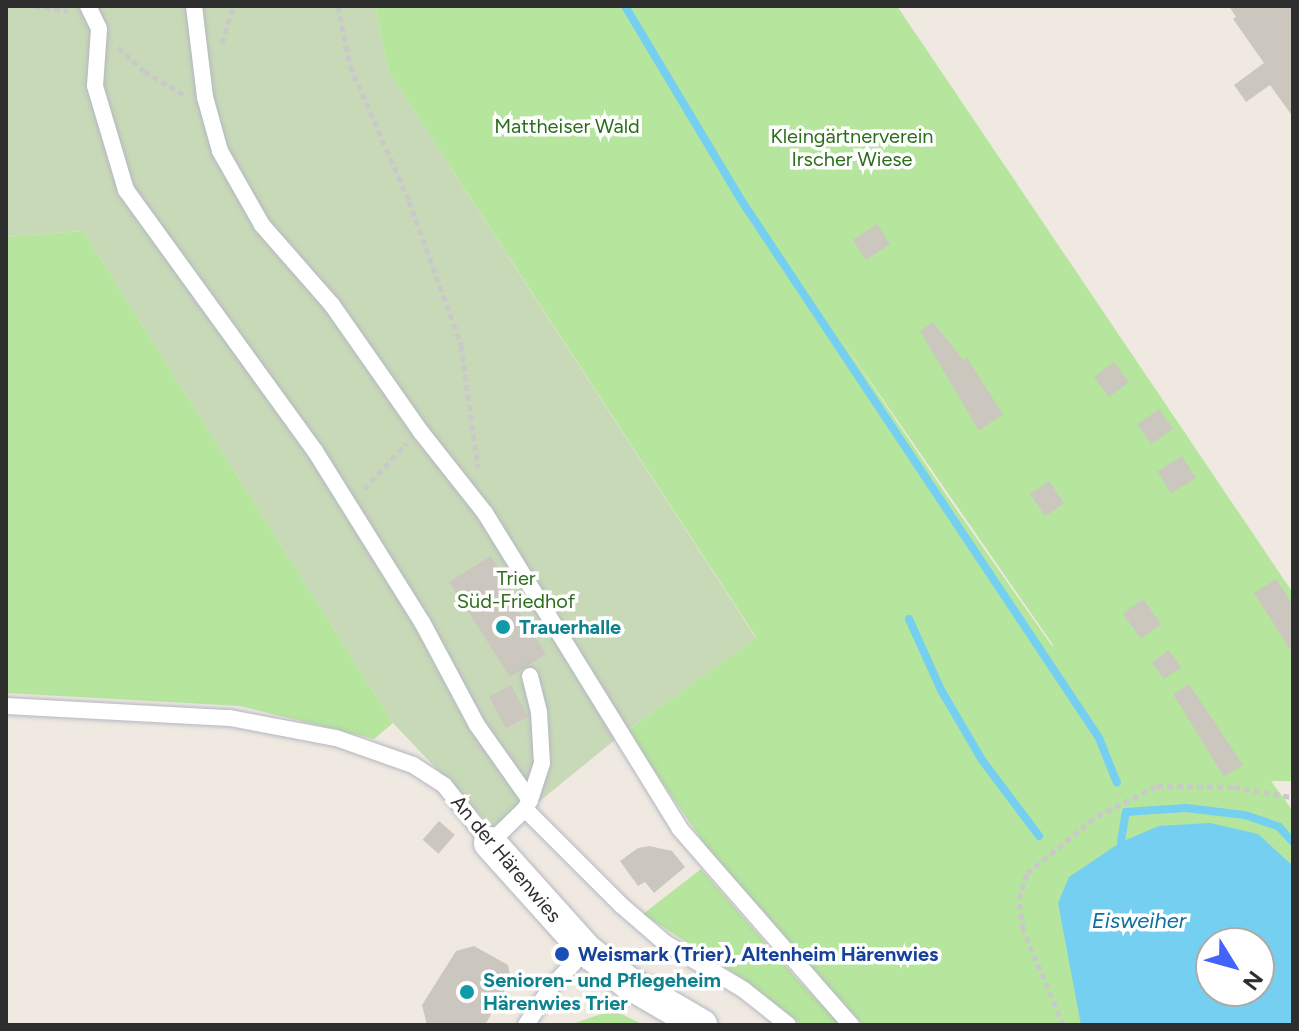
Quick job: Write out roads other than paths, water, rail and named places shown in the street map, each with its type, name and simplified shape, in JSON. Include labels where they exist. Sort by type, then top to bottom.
[{"type":"street","name":"An der Härenwies","points":[[490,843],[586,950],[627,982],[701,1025]]},
{"type":"lane","points":[[88,6],[99,29],[95,86],[126,190],[315,451],[422,622],[477,725],[527,804],[621,905],[665,943],[744,990],[788,1025]]},
{"type":"lane","points":[[194,6],[205,97],[220,151],[262,225],[332,305],[421,432],[485,513],[680,829],[807,979],[851,1025]]},
{"type":"lane","points":[[490,843],[527,804],[542,763],[539,712],[530,676]]},
{"type":"lane","name":"An der Härenwies","points":[[6,706],[230,718],[336,738],[413,765],[444,785],[490,843]]},
{"type":"lane","points":[[526,1025],[551,987],[586,950]]},
{"type":"water","name":"Eisweiher","points":[[1210,823],[1258,834],[1293,866],[1293,1025],[1081,1025],[1058,903],[1069,877],[1121,842],[1159,826]]},
{"type":"waterway","points":[[625,6],[741,200],[1099,738],[1117,783]]},
{"type":"waterway","points":[[909,619],[941,690],[982,760],[1039,836]]},
{"type":"waterway","points":[[1121,842],[1126,812],[1186,808],[1245,815],[1279,827],[1293,842]]},
{"type":"place","name":"Trauerhalle","points":[[503,627]]},
{"type":"place","name":"Weismark (Trier), Altenheim Härenwies","points":[[562,954]]},
{"type":"place","name":"Senioren- und Pflegeheim Härenwies Trier","points":[[467,992]]},
{"type":"park label","name":"Mattheiser Wald","points":[[567,126]]},
{"type":"park label","name":"Kleingärtnerverein Irscher Wiese","points":[[852,148]]},
{"type":"park label","name":"Trier Süd-Friedhof","points":[[516,590]]}]
